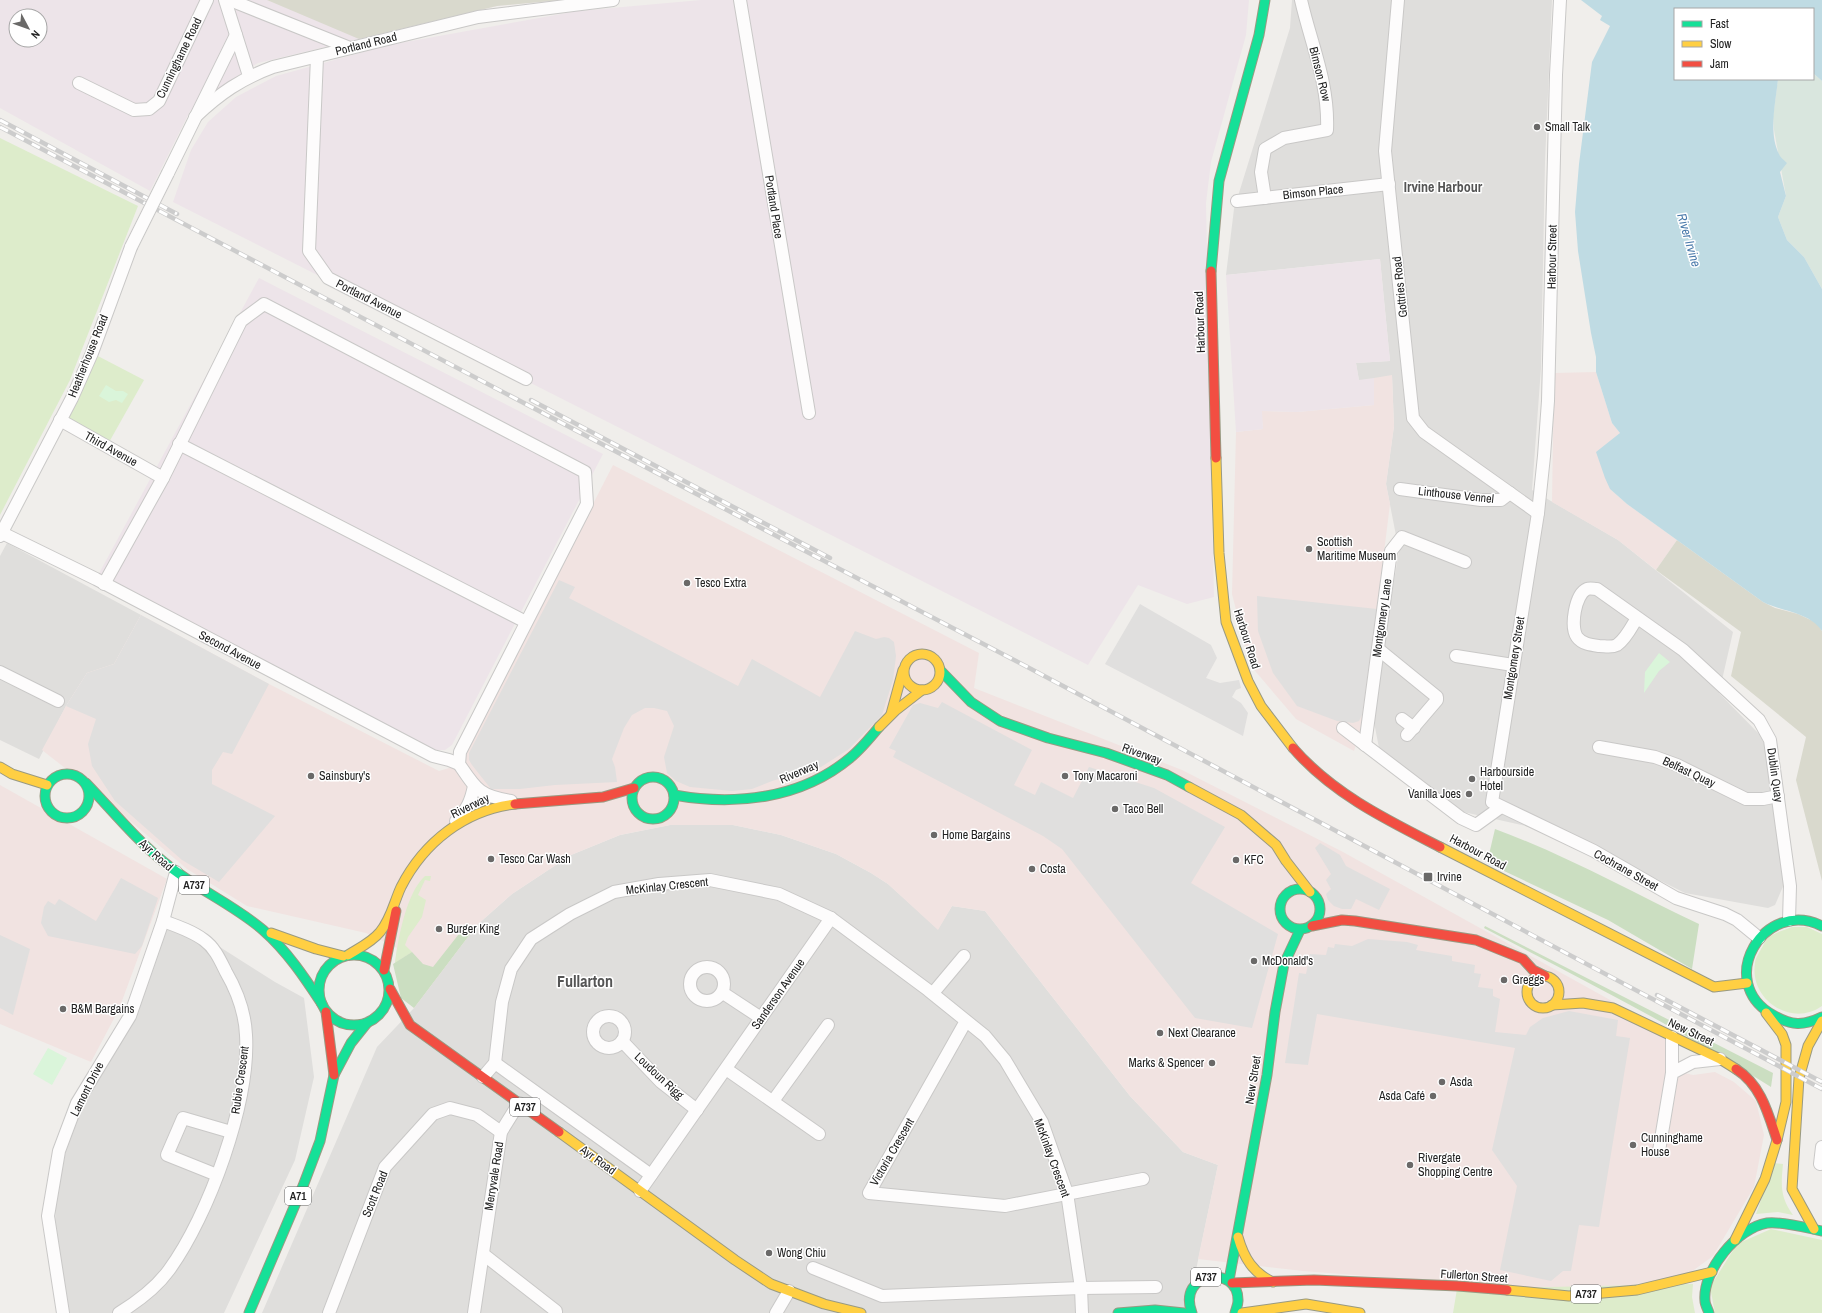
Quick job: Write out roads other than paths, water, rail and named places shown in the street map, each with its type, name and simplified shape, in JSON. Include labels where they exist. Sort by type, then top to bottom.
[{"type":"street","name":"Cunninghame Road","points":[[78,83],[134,110],[149,109],[159,101],[207,0]]},
{"type":"street","points":[[225,0],[249,76]]},
{"type":"street","points":[[230,0],[350,48]]},
{"type":"street","name":"Portland Road","points":[[168,173],[195,117],[217,97],[249,76],[273,67],[478,17],[613,0]]},
{"type":"street","name":"Portland Place","points":[[740,0],[809,413]]},
{"type":"street","name":"Harbour Road","points":[[1260,0],[1262,10]]},
{"type":"street","name":"Harbour Road","points":[[1265,0],[1258,35],[1219,181],[1211,278],[1219,553],[1226,622],[1248,681],[1261,706],[1282,735],[1307,764],[1341,791],[1370,811],[1714,987],[1747,983]]},
{"type":"street","name":"Bimson Row","points":[[1265,198],[1260,172],[1265,149],[1284,138],[1328,130],[1328,108],[1322,75],[1307,26],[1301,0]]},
{"type":"street","name":"Gottries Road","points":[[1398,0],[1386,151],[1414,418],[1424,432],[1538,513]]},
{"type":"street","name":"Harbour Street","points":[[1538,513],[1548,401],[1556,75],[1560,0]]},
{"type":"street","points":[[195,117],[236,35]]},
{"type":"street","name":"Portland Avenue","points":[[317,57],[310,251],[328,278],[526,379]]},
{"type":"street","name":"Heatherhouse Road","points":[[1,535],[60,420],[92,353],[131,246],[168,173]]},
{"type":"street","name":"Bimson Place","points":[[1237,201],[1389,184]]},
{"type":"street","points":[[104,584],[163,478],[241,320],[264,304],[586,472],[587,504],[460,752],[459,764],[474,786],[484,794],[496,799],[521,802]]},
{"type":"street","name":"Third Avenue","points":[[60,420],[163,478]]},
{"type":"street","points":[[179,444],[526,622]]},
{"type":"street","name":"Linthouse Vennel","points":[[1400,489],[1481,500],[1501,500],[1510,493]]},
{"type":"street","name":"Montgomery Street","points":[[1496,805],[1513,665],[1538,513]]},
{"type":"street","name":"Second Avenue","points":[[1,535],[104,584],[433,756],[459,764]]},
{"type":"street","name":"Montgomery Lane","points":[[1365,745],[1391,551],[1402,537],[1465,562]]},
{"type":"street","name":"Dublin Quay","points":[[1638,618],[1618,644],[1610,647],[1587,644],[1576,636],[1573,628],[1573,620],[1580,596],[1587,589],[1597,588],[1683,650],[1759,720],[1770,740],[1790,886],[1789,920]]},
{"type":"street","points":[[1378,649],[1437,697],[1437,700],[1410,732],[1402,720]]},
{"type":"street","points":[[924,690],[935,684],[940,675],[940,670],[936,660],[932,656],[921,653],[911,656],[904,665],[904,676],[910,686],[924,690],[940,693]]},
{"type":"street","points":[[1456,656],[1513,665]]},
{"type":"street","name":"Riverway","points":[[891,714],[903,670]]},
{"type":"street","name":"Riverway","points":[[940,670],[971,702],[1000,721],[1026,731],[1106,753],[1167,775],[1241,815],[1276,845],[1286,861],[1310,892]]},
{"type":"street","points":[[0,672],[58,701]]},
{"type":"street","name":"Riverway","points":[[674,795],[692,799],[730,801],[781,794],[815,781],[845,762],[869,740],[891,714],[924,690]]},
{"type":"street","name":"Riverway","points":[[953,696],[971,702]]},
{"type":"street","points":[[1343,728],[1461,818],[1476,825],[1496,805]]},
{"type":"street","name":"Belfast Quay","points":[[1599,747],[1655,757],[1677,765],[1746,799],[1778,796]]},
{"type":"street","points":[[0,767],[12,774],[55,815],[61,817],[68,818],[85,814],[90,795],[86,783]]},
{"type":"street","name":"A737","points":[[47,785],[51,780],[63,773],[76,775],[86,783]]},
{"type":"street","points":[[12,774],[47,785],[44,798],[46,805]]},
{"type":"street","points":[[650,776],[659,777],[671,786],[674,795],[672,806],[668,812],[660,818],[652,819],[645,817],[634,808],[632,795],[634,788],[643,779],[650,776]]},
{"type":"street","name":"Ayr Road","points":[[86,783],[131,832],[176,872],[263,930],[284,951],[324,1008]]},
{"type":"street","points":[[443,835],[465,812],[471,801],[474,786]]},
{"type":"street","name":"Riverway","points":[[345,955],[376,936],[385,923],[401,888],[428,849],[443,835],[472,815],[489,808],[505,804],[600,798],[634,788]]},
{"type":"street","name":"Riverway","points":[[600,798],[634,808]]},
{"type":"street","name":"Riverway","points":[[672,806],[692,799]]},
{"type":"street","name":"Cochrane Street","points":[[1496,805],[1594,851],[1676,898],[1725,914],[1737,920],[1759,938]]},
{"type":"street","name":"Ayr Road","points":[[111,822],[131,832]]},
{"type":"street","name":"Riverway","points":[[1286,861],[1288,884]]},
{"type":"street","name":"Lamont Drive","points":[[63,1313],[48,1216],[59,1151],[77,1103],[130,1016],[163,921],[176,872]]},
{"type":"street","name":"McKinlay Crescent","points":[[495,1063],[502,1002],[511,969],[532,939],[570,914],[614,892],[660,884],[710,880],[779,894],[831,918],[933,994],[985,1036],[1004,1060],[1042,1122],[1067,1193],[1081,1288],[1082,1313]]},
{"type":"street","name":"Lamont Drive","points":[[170,899],[189,881]]},
{"type":"street","points":[[1342,920],[1330,912],[1310,892],[1288,884],[1285,895],[1279,906],[1281,918],[1288,926],[1300,930],[1342,920],[1388,925],[1476,940],[1523,959],[1533,970],[1554,980],[1559,988],[1558,997],[1552,1005]]},
{"type":"street","name":"Riverway","points":[[384,970],[401,888]]},
{"type":"street","points":[[1312,926],[1319,915],[1319,902]]},
{"type":"street","name":"Sanderson Avenue","points":[[640,1191],[831,918]]},
{"type":"street","points":[[1735,1240],[1765,1179],[1777,1140],[1786,1102],[1786,1046],[1782,1034],[1752,996],[1747,983],[1746,971],[1748,959],[1759,938],[1768,929],[1789,920],[1810,921],[1822,926]]},
{"type":"street","name":"Rubie Crescent","points":[[119,1313],[140,1300],[168,1270],[202,1215],[217,1175],[239,1105],[247,1052],[246,1033],[236,990],[216,952],[204,940],[188,931],[163,921]]},
{"type":"street","name":"Ayr Road","points":[[263,930],[309,947],[345,955]]},
{"type":"street","name":"New Street","points":[[1230,1282],[1267,1075],[1275,1012],[1284,964],[1300,930]]},
{"type":"street","points":[[358,954],[377,962],[384,970],[388,979],[390,989],[388,1001],[382,1012],[370,1022],[356,1025],[345,1024],[334,1019],[324,1008],[319,990],[322,975],[334,960],[345,955],[358,954]]},
{"type":"street","points":[[1509,954],[1523,974],[1528,988]]},
{"type":"street","points":[[933,994],[964,956]]},
{"type":"street","points":[[1528,988],[1536,978],[1545,976]]},
{"type":"street","name":"New Street","points":[[1528,988],[1527,992],[1529,999],[1534,1005],[1544,1008],[1552,1005],[1583,1003],[1613,1008],[1720,1059],[1744,1074],[1758,1090],[1777,1140]]},
{"type":"street","name":"A737","points":[[390,989],[410,1025]]},
{"type":"street","points":[[723,993],[761,1018]]},
{"type":"street","name":"A71","points":[[324,1008],[334,1075]]},
{"type":"street","points":[[1766,1013],[1788,1023],[1807,1023],[1822,1017]]},
{"type":"street","name":"Victoria Crescent","points":[[966,1021],[869,1193],[1005,1206],[1067,1193]]},
{"type":"street","points":[[1818,1230],[1792,1189],[1799,1078],[1808,1046],[1822,1021]]},
{"type":"street","name":"A737","points":[[370,1022],[392,1022],[410,1025]]},
{"type":"street","name":"A71","points":[[249,1313],[303,1186],[320,1141],[334,1075],[351,1042],[370,1022]]},
{"type":"street","name":"Ayr Road","points":[[410,1025],[734,1260],[771,1284],[789,1291]]},
{"type":"street","points":[[773,1101],[828,1025]]},
{"type":"street","points":[[1660,1151],[1672,1073],[1672,1037]]},
{"type":"street","name":"Loudoun Rigg","points":[[622,1040],[662,1082],[697,1110]]},
{"type":"street","points":[[1672,1073],[1693,1062],[1720,1059]]},
{"type":"street","points":[[483,1077],[495,1063]]},
{"type":"street","name":"Ayr Road","points":[[495,1063],[651,1175]]},
{"type":"street","points":[[726,1069],[820,1134]]},
{"type":"street","name":"Merryvale Road","points":[[474,1313],[501,1132],[519,1103]]},
{"type":"street","name":"Scott Road","points":[[329,1313],[385,1167],[433,1114],[450,1108],[477,1115],[501,1132]]},
{"type":"street","name":"Rubie Crescent","points":[[217,1175],[167,1155],[183,1118],[231,1132]]},
{"type":"street","points":[[1820,1164],[1822,1146]]},
{"type":"street","points":[[1067,1193],[1143,1179]]},
{"type":"street","points":[[1709,1313],[1705,1302],[1706,1285],[1722,1254],[1735,1240],[1750,1229],[1769,1223],[1818,1230]]},
{"type":"street","name":"New Street","points":[[1238,1236],[1241,1249],[1249,1265],[1262,1278],[1273,1282]]},
{"type":"street","points":[[483,1254],[556,1311],[556,1313]]},
{"type":"street","points":[[813,1268],[882,1296],[1081,1288],[1156,1287]]},
{"type":"street","name":"Fullerton Street","points":[[1230,1282],[1314,1280],[1458,1286],[1569,1296],[1637,1290],[1712,1272]]},
{"type":"street","name":"A737","points":[[1192,1313],[1190,1308],[1182,1299],[1197,1282],[1204,1277],[1213,1275],[1230,1282],[1236,1290],[1238,1298],[1235,1313]]},
{"type":"street","points":[[776,1313],[789,1291]]},
{"type":"street","name":"A737","points":[[789,1291],[824,1304],[861,1313]]},
{"type":"street","points":[[1155,1310],[1182,1299]]},
{"type":"street","points":[[1242,1313],[1306,1304],[1360,1313]]},
{"type":"street","points":[[1118,1313],[1155,1310],[1184,1313]]},
{"type":"water","name":"River Irvine","points":[[1581,0],[1822,0],[1822,81],[1814,74],[1814,8],[1674,8],[1674,80],[1778,80],[1773,127],[1774,137],[1781,158],[1787,163],[1780,172],[1786,196],[1778,217],[1787,240],[1804,257],[1822,289],[1822,631],[1817,625],[1803,616],[1763,602],[1627,504],[1610,489],[1605,478],[1596,452],[1620,433],[1612,423],[1596,372],[1596,357],[1578,251],[1575,212],[1579,164],[1592,62],[1610,26],[1600,20],[1602,16]]},
{"type":"railway","points":[[0,120],[177,214]]},
{"type":"railway","points":[[0,127],[1016,661],[1822,1089]]},
{"type":"railway","points":[[531,400],[830,558]]},
{"type":"railway","points":[[1657,995],[1822,1082]]},
{"type":"place","name":"Small Talk","points":[[1537,127]]},
{"type":"place","name":"Scottish Maritime Museum","points":[[1309,549]]},
{"type":"place","name":"Tesco Extra","points":[[687,583]]},
{"type":"place","name":"Sainsbury's","points":[[311,776]]},
{"type":"place","name":"Tony Macaroni","points":[[1065,776]]},
{"type":"place","name":"Harbourside Hotel","points":[[1472,779]]},
{"type":"place","name":"Vanilla Joes","points":[[1469,794]]},
{"type":"place","name":"Taco Bell","points":[[1115,809]]},
{"type":"place","name":"Home Bargains","points":[[934,835]]},
{"type":"place","name":"Tesco Car Wash","points":[[491,859]]},
{"type":"place","name":"KFC","points":[[1236,860]]},
{"type":"place","name":"Costa","points":[[1032,869]]},
{"type":"place","name":"Irvine","points":[[1428,877]]},
{"type":"place","name":"Burger King","points":[[439,929]]},
{"type":"place","name":"McDonald's","points":[[1254,961]]},
{"type":"place","name":"Greggs","points":[[1504,980]]},
{"type":"place","name":"B&M Bargains","points":[[63,1009]]},
{"type":"place","name":"Next Clearance","points":[[1160,1033]]},
{"type":"place","name":"Marks & Spencer","points":[[1212,1063]]},
{"type":"place","name":"Asda","points":[[1442,1082]]},
{"type":"place","name":"Asda Café","points":[[1433,1096]]},
{"type":"place","name":"Cunninghame House","points":[[1633,1145]]},
{"type":"place","name":"Rivergate Shopping Centre","points":[[1410,1165]]},
{"type":"place","name":"Wong Chiu","points":[[769,1253]]},
{"type":"district","name":"Irvine Harbour","points":[[1443,187]]},
{"type":"district","name":"Fullarton","points":[[585,981]]}]
